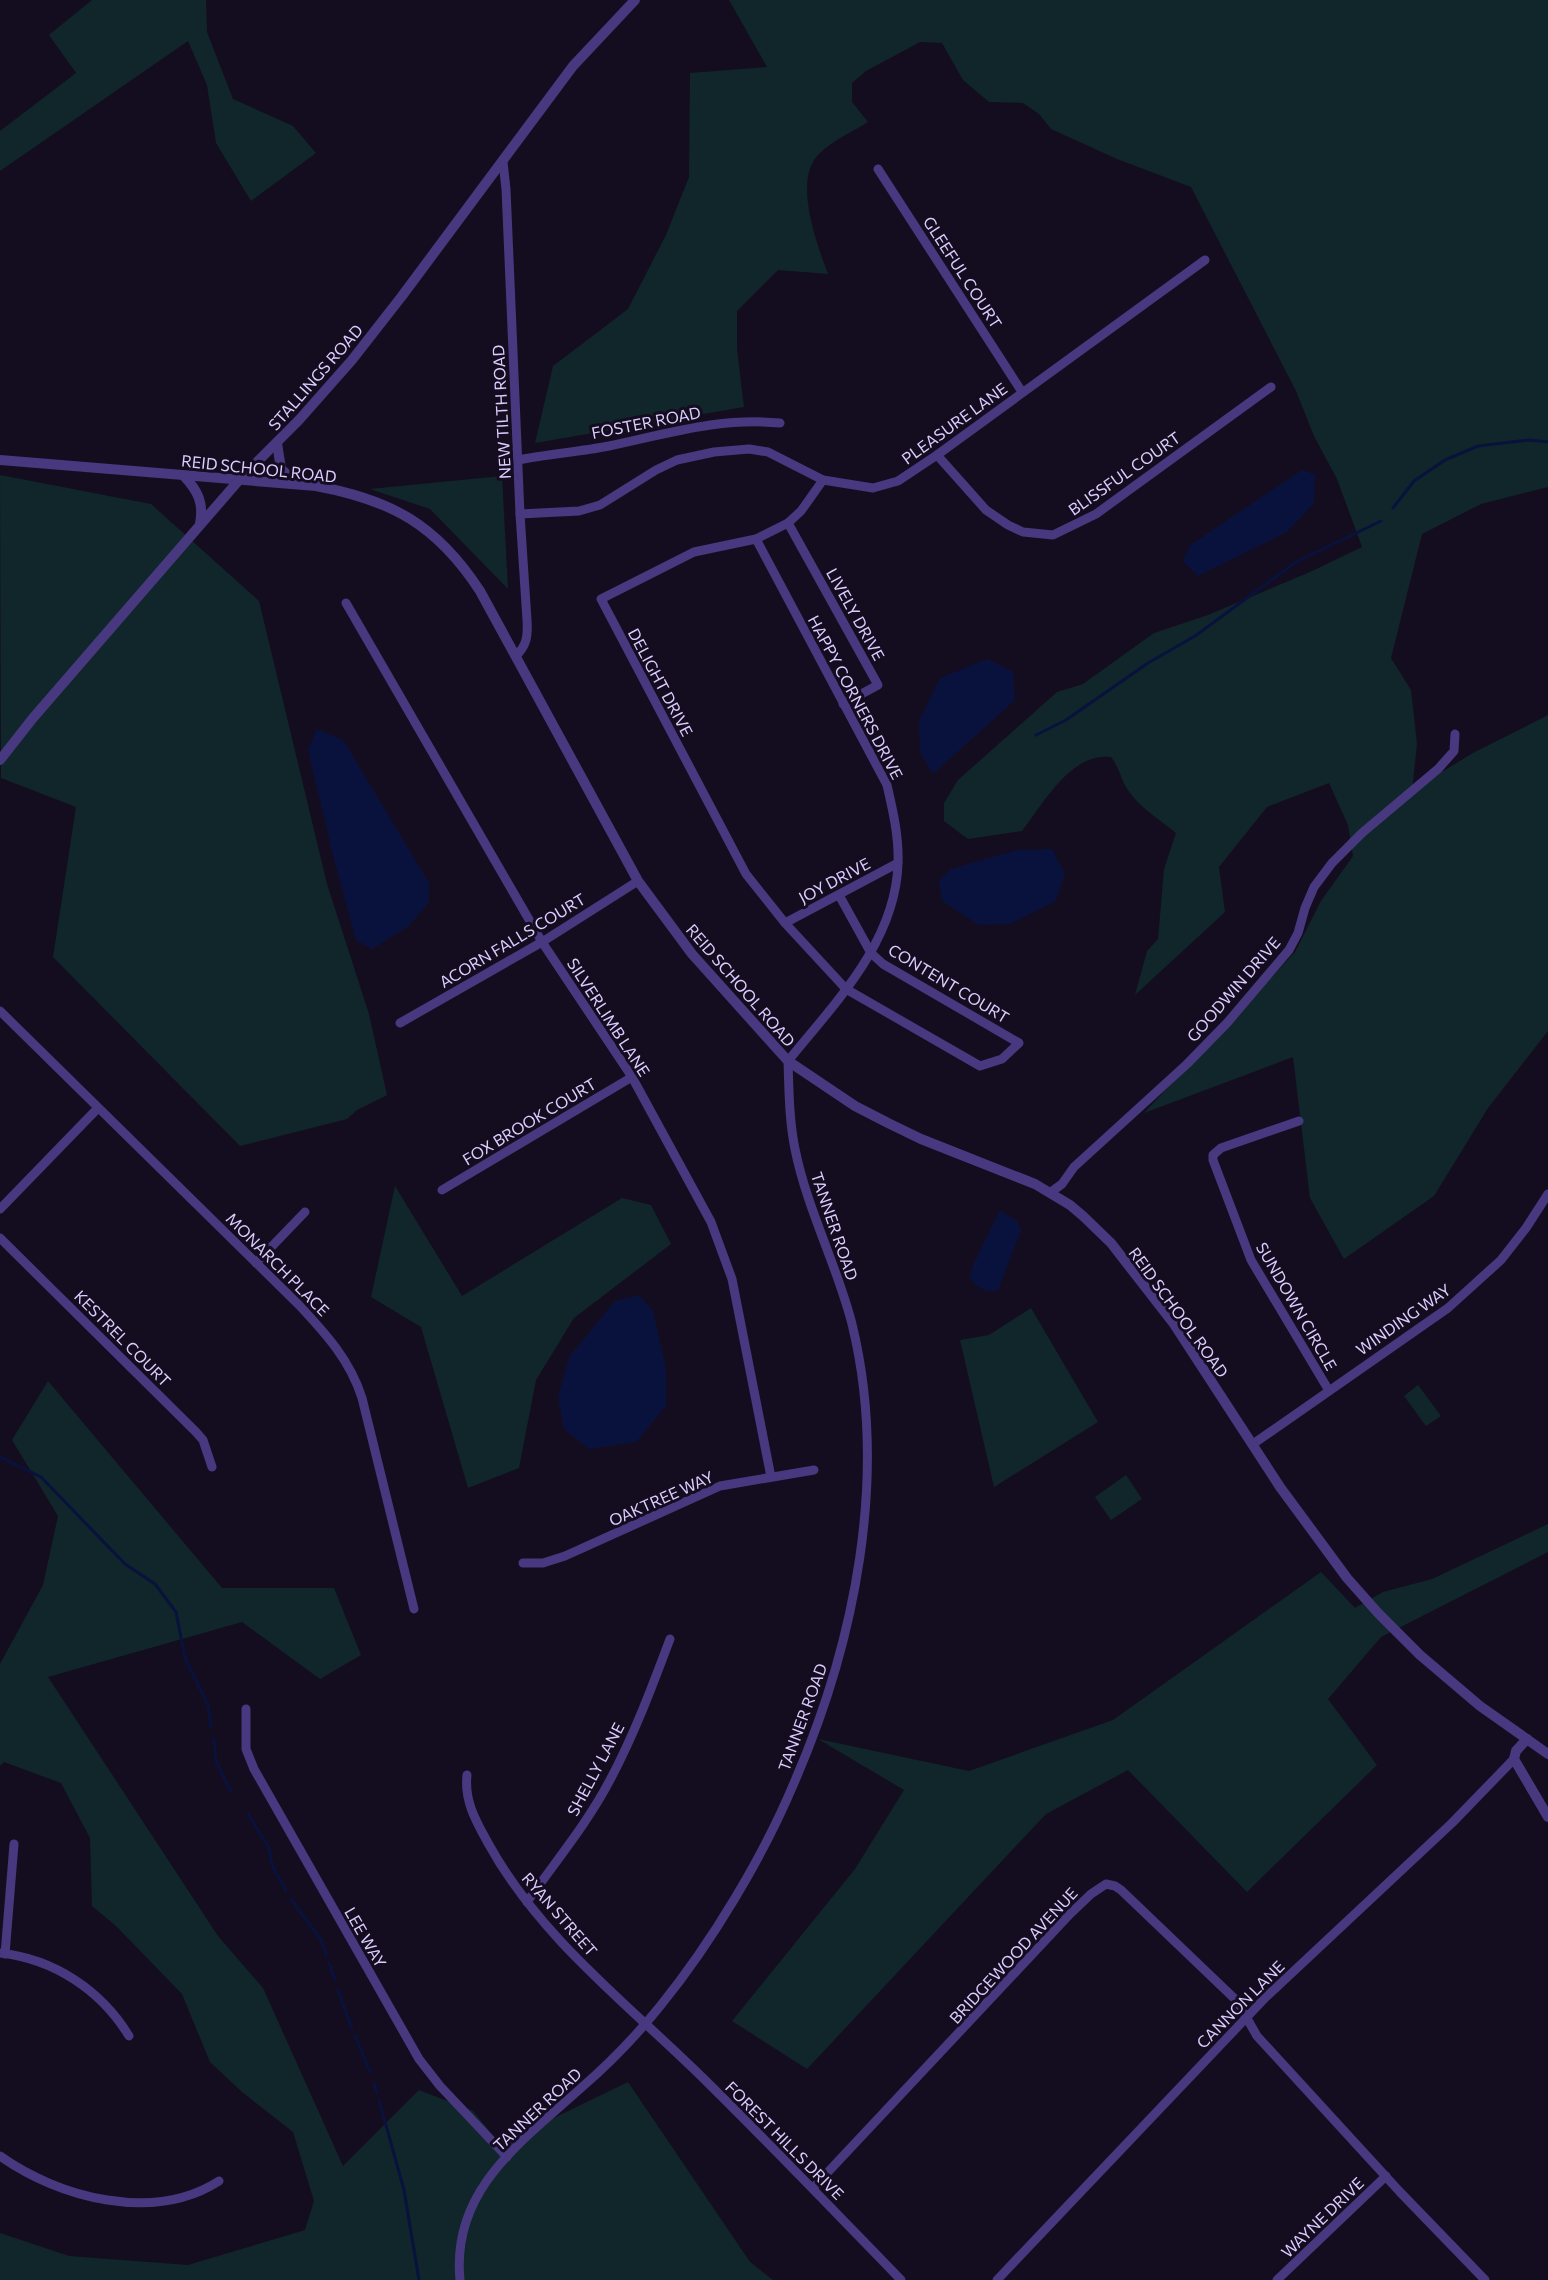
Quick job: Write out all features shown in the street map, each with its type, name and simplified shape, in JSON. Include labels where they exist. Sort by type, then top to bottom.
[{"type":"street","name":"STALLINGS ROAD","points":[[0,760],[33,718],[240,479],[277,443],[352,360],[573,66],[635,0]]},
{"type":"street","name":"NEW TILTH ROAD","points":[[503,162],[528,637],[525,647],[516,656]]},
{"type":"street","name":"GLEEFUL COURT","points":[[878,169],[1022,392]]},
{"type":"street","name":"PLEASURE LANE","points":[[520,514],[579,511],[600,505],[656,470],[677,460],[714,452],[749,449],[768,452],[823,480],[873,488],[898,481],[1205,260]]},
{"type":"street","name":"BLISSFUL COURT","points":[[937,455],[986,510],[1023,532],[1053,535],[1096,514],[1271,387]]},
{"type":"street","name":"FOSTER ROAD","points":[[519,459],[608,447],[682,429],[735,421],[780,423]]},
{"type":"street","points":[[277,443],[281,469],[298,484]]},
{"type":"street","name":"REID SCHOOL ROAD","points":[[0,460],[298,484],[349,492],[401,513],[432,534],[470,575],[638,881],[672,930],[788,1061],[855,1106],[921,1139],[1035,1184],[1051,1192],[1083,1216],[1111,1243],[1174,1324],[1314,1536],[1378,1613],[1420,1654],[1480,1706],[1548,1754]]},
{"type":"street","points":[[184,476],[200,495],[202,514],[199,526]]},
{"type":"street","name":"DELIGHT DRIVE","points":[[823,480],[801,511],[788,523],[756,539],[694,552],[600,599],[746,874],[785,924],[846,989]]},
{"type":"street","name":"LIVELY DRIVE","points":[[788,523],[878,685],[843,704]]},
{"type":"street","name":"HAPPY CORNERS DRIVE","points":[[756,539],[887,785],[896,826],[898,863],[892,902],[870,953],[846,989],[788,1061]]},
{"type":"street","name":"SILVERLIMB LANE","points":[[346,603],[542,942],[632,1077],[711,1222],[732,1279],[771,1477]]},
{"type":"street","name":"GOODWIN DRIVE","points":[[1051,1192],[1062,1184],[1074,1167],[1187,1064],[1227,1023],[1289,950],[1298,933],[1314,887],[1326,870],[1362,832],[1438,769],[1454,751],[1455,734]]},
{"type":"street","name":"JOY DRIVE","points":[[785,924],[898,863]]},
{"type":"street","name":"ACORN FALLS COURT","points":[[400,1023],[542,942],[638,881]]},
{"type":"street","name":"CONTENT COURT","points":[[839,895],[870,953],[883,963],[1019,1042],[1002,1059],[980,1066],[846,989]]},
{"type":"street","name":"MONARCH PLACE","points":[[0,1011],[325,1332],[343,1355],[354,1375],[362,1398],[414,1609]]},
{"type":"street","name":"TANNER ROAD","points":[[459,2280],[458,2250],[467,2213],[478,2193],[507,2157],[600,2071],[645,2023],[678,1983],[709,1937],[757,1858],[793,1786],[839,1660],[850,1615],[860,1556],[866,1452],[863,1391],[852,1324],[837,1273],[795,1152],[789,1107],[788,1061]]},
{"type":"street","name":"FOX BROOK COURT","points":[[442,1190],[632,1077]]},
{"type":"street","points":[[0,1209],[98,1108]]},
{"type":"street","name":"SUNDOWN CIRCLE","points":[[1299,1121],[1221,1148],[1213,1155],[1212,1160],[1251,1260],[1328,1389]]},
{"type":"street","name":"WINDING WAY","points":[[1252,1444],[1328,1389],[1448,1308],[1478,1282],[1515,1243],[1548,1194]]},
{"type":"street","points":[[256,1263],[305,1212]]},
{"type":"street","name":"KESTREL COURT","points":[[0,1238],[196,1432],[203,1440],[212,1467]]},
{"type":"street","name":"OAKTREE WAY","points":[[523,1563],[543,1563],[565,1556],[720,1486],[814,1470]]},
{"type":"street","name":"SHELLY LANE","points":[[527,1902],[570,1844],[610,1780],[642,1712],[670,1639]]},
{"type":"street","name":"LEE WAY","points":[[246,1709],[246,1749],[254,1768],[419,2059],[440,2086],[507,2157]]},
{"type":"street","points":[[1527,1739],[1516,1751],[1514,1760],[1548,1817]]},
{"type":"street","name":"CANNON LANE","points":[[997,2280],[1245,2018],[1452,1823],[1514,1760]]},
{"type":"street","name":"RYAN STREET","points":[[467,1775],[466,1789],[474,1818],[503,1871],[542,1922],[582,1964],[645,2023]]},
{"type":"street","points":[[14,1844],[3,1953],[23,1956],[71,1977],[93,1993],[111,2011],[129,2036]]},
{"type":"street","name":"BRIDGEWOOD AVENUE","points":[[813,2188],[1070,1914],[1091,1894],[1106,1884],[1121,1890],[1237,2001],[1257,2036],[1485,2280]]},
{"type":"street","name":"FOREST HILLS DRIVE","points":[[645,2023],[813,2188],[901,2280]]},
{"type":"street","points":[[0,2156],[31,2175],[61,2188],[123,2201],[171,2200],[194,2195],[219,2181]]},
{"type":"street","name":"WAYNE DRIVE","points":[[1277,2280],[1386,2176]]},
{"type":"green space","points":[[92,0],[206,0],[207,32],[233,99],[293,126],[316,153],[251,201],[216,143],[207,85],[188,41],[0,171],[0,131],[76,73],[49,35]]},
{"type":"green space","points":[[729,0],[1548,0],[1548,487],[1481,504],[1422,534],[1391,658],[1411,690],[1417,744],[1412,790],[1473,753],[1548,715],[1548,1031],[1488,1108],[1434,1196],[1344,1259],[1310,1198],[1293,1057],[1144,1113],[1295,952],[1321,901],[1353,856],[1348,825],[1329,783],[1267,807],[1219,867],[1225,912],[1135,995],[1147,951],[1158,939],[1164,869],[1176,833],[1143,807],[1131,794],[1111,757],[1097,758],[1071,771],[1049,794],[1022,831],[968,839],[944,821],[944,803],[958,780],[1057,692],[1083,684],[1154,633],[1208,615],[1310,572],[1362,547],[1337,479],[1314,436],[1296,391],[1191,187],[1117,159],[1051,129],[1039,114],[1023,103],[989,102],[963,80],[942,43],[920,42],[866,71],[852,83],[852,102],[868,122],[826,148],[812,163],[808,177],[809,211],[828,274],[778,270],[737,311],[737,349],[744,407],[535,443],[553,366],[628,309],[666,235],[689,177],[690,73],[767,67]]},
{"type":"green space","points":[[0,475],[151,504],[259,601],[327,884],[369,1014],[387,1095],[357,1110],[347,1119],[240,1146],[53,957],[76,807],[1,778]]},
{"type":"green space","points":[[502,476],[508,589],[430,509],[370,489]]},
{"type":"green space","points":[[395,1186],[462,1296],[622,1198],[651,1205],[671,1244],[574,1318],[536,1380],[519,1468],[468,1488],[421,1327],[371,1297]]},
{"type":"green space","points":[[1031,1308],[1098,1422],[994,1487],[960,1340],[989,1335]]},
{"type":"green space","points":[[48,1381],[222,1588],[334,1588],[361,1655],[320,1679],[242,1622],[48,1677],[218,1936],[263,1988],[343,2166],[419,2090],[473,2111],[500,2144],[628,2082],[750,2262],[773,2280],[0,2280],[0,2233],[69,2256],[188,2265],[305,2230],[314,2201],[293,2132],[242,2092],[210,2062],[182,1994],[116,1926],[92,1906],[90,1838],[61,1783],[4,1762],[0,1766],[0,1664],[43,1585],[58,1516],[12,1440]]},
{"type":"green space","points":[[1418,1385],[1441,1416],[1426,1426],[1404,1396]]},
{"type":"green space","points":[[1126,1475],[1142,1499],[1111,1520],[1095,1497]]},
{"type":"green space","points":[[1548,1524],[1548,1552],[1381,1637],[1328,1699],[1377,1765],[1247,1892],[1128,1770],[1046,1814],[807,2069],[732,2021],[855,1869],[904,1790],[818,1739],[969,1771],[1113,1720],[1321,1572],[1355,1608],[1383,1592],[1432,1579]]},
{"type":"shaded area","points":[[1302,470],[1315,474],[1314,503],[1287,532],[1198,576],[1183,561],[1190,545]]},
{"type":"shaded area","points":[[987,659],[1013,672],[1015,700],[933,774],[920,752],[919,721],[940,678]]},
{"type":"shaded area","points":[[317,729],[343,740],[429,883],[429,902],[409,926],[372,949],[356,940],[334,859],[308,750]]},
{"type":"shaded area","points":[[1052,849],[1065,874],[1056,901],[1010,924],[979,925],[942,901],[939,881],[951,869],[1017,850]]},
{"type":"shaded area","points":[[1000,1210],[1018,1222],[1021,1231],[998,1290],[990,1291],[978,1287],[970,1277],[973,1265]]},
{"type":"shaded area","points":[[639,1295],[653,1311],[666,1368],[666,1406],[636,1442],[589,1449],[564,1429],[558,1397],[569,1357],[615,1301]]},
{"type":"waterway","points":[[1393,508],[1414,481],[1445,460],[1478,446],[1529,440],[1548,442]]},
{"type":"waterway","points":[[1036,735],[1066,720],[1148,663],[1195,636],[1296,562],[1381,521]]},
{"type":"waterway","points":[[0,1457],[41,1477],[125,1564],[155,1584],[176,1612],[185,1658],[208,1705],[211,1727]]},
{"type":"waterway","points":[[214,1739],[216,1761],[231,1792]]},
{"type":"waterway","points":[[248,1814],[269,1848],[272,1865],[286,1891]]},
{"type":"waterway","points":[[291,1899],[321,1940],[326,1955]]},
{"type":"waterway","points":[[329,1963],[335,1980]]},
{"type":"waterway","points":[[338,1990],[352,2029]]},
{"type":"waterway","points":[[355,2035],[370,2072]]},
{"type":"waterway","points":[[374,2083],[377,2093]]},
{"type":"waterway","points":[[379,2100],[404,2190],[419,2280]]}]
